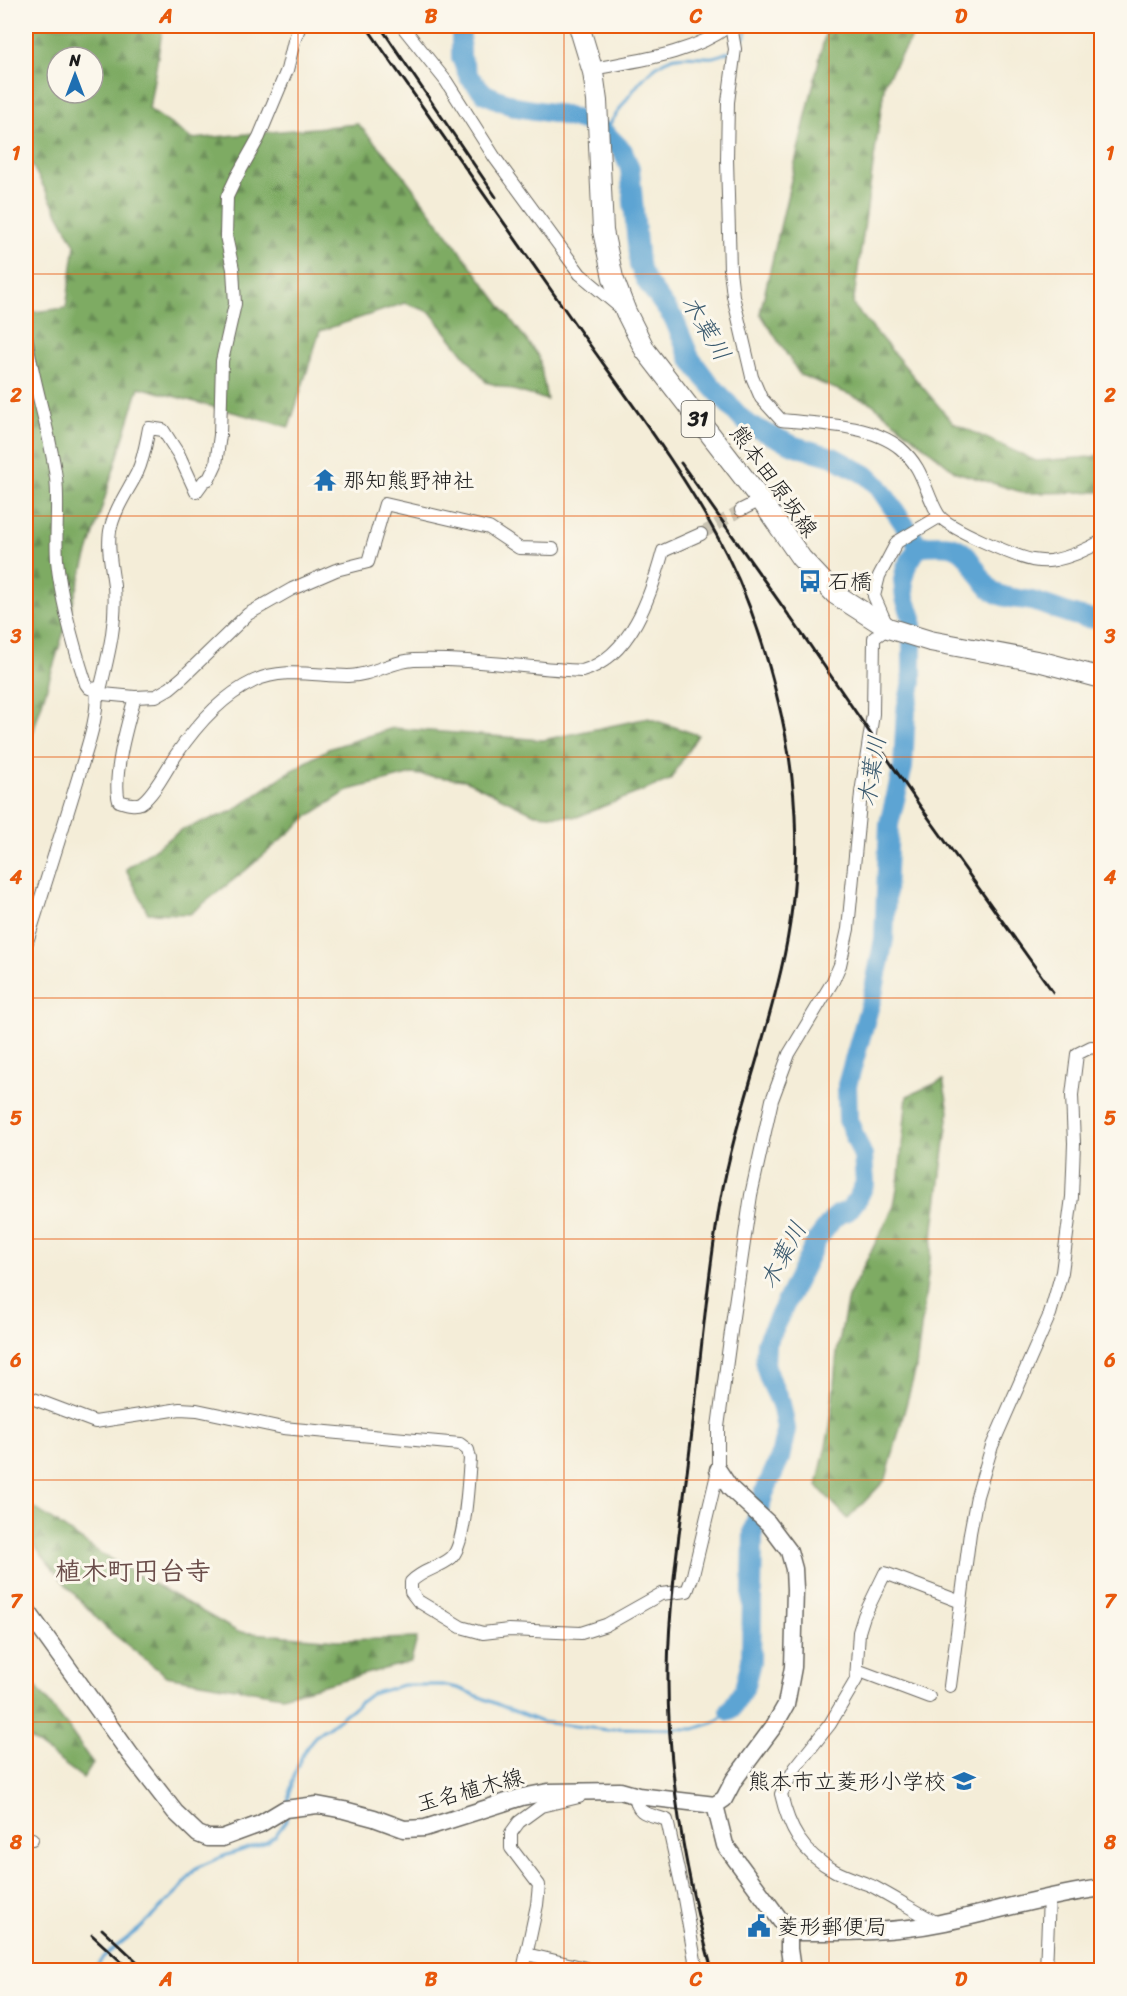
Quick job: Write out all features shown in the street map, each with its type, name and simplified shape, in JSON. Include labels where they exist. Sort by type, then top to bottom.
[{"type":"main road","name":"熊本田原坂線","points":[[579,26],[592,69],[597,100],[603,231],[613,278],[626,312],[645,350],[761,500],[801,558],[835,594],[894,630],[930,640],[1042,662],[1101,678]]},
{"type":"main road","points":[[718,1470],[730,1488],[768,1523],[789,1551],[794,1569],[793,1667],[786,1705],[774,1726],[734,1780],[724,1799],[715,1805],[725,1845],[789,1932],[792,1971]]},
{"type":"main road","name":"玉名植木線","points":[[26,1609],[130,1754],[175,1812],[198,1834],[208,1838],[222,1838],[260,1824],[285,1809],[317,1805],[354,1812],[404,1829],[425,1828],[522,1797],[548,1792],[620,1791],[715,1805]]},
{"type":"main road","points":[[789,1932],[867,1930],[939,1924],[1049,1897],[1101,1888]]},
{"type":"street","points":[[96,689],[101,686],[112,644],[114,625],[110,531],[117,511],[138,471],[149,428],[163,430],[179,455],[196,492],[208,479],[216,464],[220,435],[222,361],[235,304],[233,268],[226,236],[228,197],[259,137],[280,88],[300,26]]},
{"type":"street","points":[[402,26],[446,81],[495,158],[580,274],[626,312]]},
{"type":"street","points":[[592,69],[669,55],[713,37],[730,26],[735,49],[728,102],[727,159],[730,270],[733,296],[752,377],[761,398],[781,420],[851,428],[881,437],[900,447],[920,471],[939,517],[965,533],[1013,554],[1034,560],[1054,560],[1101,541]]},
{"type":"street","points":[[26,335],[30,367],[52,453],[56,481],[57,558],[61,592],[86,684],[103,694],[156,696],[170,688],[248,614],[292,589],[336,570],[368,562],[385,504],[489,528],[519,548],[553,549]]},
{"type":"street","points":[[741,510],[761,500]]},
{"type":"street","points":[[26,1396],[95,1422],[180,1409],[198,1410],[283,1428],[460,1444],[468,1450],[470,1459],[460,1540],[453,1556],[444,1563],[417,1575],[411,1582],[411,1592],[418,1601],[460,1627],[483,1634],[509,1630],[581,1634],[606,1625],[661,1594],[687,1591],[693,1575],[718,1470],[718,1427],[732,1317],[752,1196],[772,1100],[789,1054],[833,981],[840,965],[848,929],[861,793],[873,714],[874,638],[894,630],[874,596],[879,576],[897,542],[939,517]]},
{"type":"street","points":[[135,697],[119,764],[117,795],[119,801],[130,805],[141,802],[154,790],[204,719],[226,699],[254,681],[276,673],[350,676],[368,673],[396,662],[415,660],[490,663],[582,671],[593,668],[615,651],[629,634],[654,584],[663,551],[701,534]]},
{"type":"street","points":[[26,945],[86,753],[97,699],[96,689]]},
{"type":"street","points":[[950,1686],[970,1533],[978,1496],[992,1446],[1050,1314],[1062,1272],[1072,1197],[1074,1143],[1072,1095],[1077,1054],[1091,1047],[1101,1049]]},
{"type":"street","points":[[939,1924],[873,1887],[835,1871],[817,1859],[800,1843],[792,1830],[781,1794],[795,1768],[830,1724],[856,1680],[859,1632],[864,1616],[885,1573],[961,1602]]},
{"type":"street","points":[[857,1670],[929,1697]]},
{"type":"street","points":[[523,1971],[539,1885],[511,1848],[511,1833],[519,1822],[541,1806],[598,1791]]},
{"type":"street","points":[[636,1795],[636,1803],[642,1813],[667,1820],[683,1893],[696,1966],[694,1971]]},
{"type":"street","points":[[1046,1971],[1049,1897]]},
{"type":"street","points":[[526,1954],[594,1971]]},
{"type":"green space","points":[[26,26],[163,26],[149,109],[192,139],[358,124],[398,168],[539,357],[547,400],[486,382],[430,312],[405,303],[320,331],[289,427],[139,387],[26,755],[26,313],[66,308],[75,245],[26,154]]},
{"type":"green space","points":[[827,26],[918,26],[885,82],[853,305],[953,423],[1036,461],[1091,457],[1101,454],[1101,492],[1025,493],[956,472],[871,403],[800,375],[760,313]]},
{"type":"green space","points":[[648,718],[698,735],[670,780],[577,817],[535,814],[465,780],[412,774],[349,790],[310,815],[190,914],[148,913],[126,869],[183,829],[231,812],[286,774],[328,749],[393,728],[543,740]]},
{"type":"green space","points":[[943,1080],[949,1111],[916,1368],[886,1479],[848,1519],[817,1486],[830,1427],[837,1352],[848,1297],[894,1206],[907,1096]]},
{"type":"green space","points":[[26,1502],[103,1555],[238,1632],[338,1640],[417,1638],[411,1662],[282,1696],[166,1676],[106,1628],[67,1586],[26,1536]]},
{"type":"green space","points":[[26,1674],[68,1727],[93,1764],[83,1778],[26,1736]]},
{"type":"waterway","name":"木葉川","points":[[461,26],[461,57],[469,77],[485,94],[516,107],[558,114],[587,122],[604,132],[623,151],[630,169],[639,265],[646,281],[674,319],[690,358],[704,377],[751,426],[795,446],[833,457],[866,475],[878,486],[919,546],[906,567],[903,580],[905,598],[912,618],[912,683],[906,710],[903,767],[889,824],[884,939],[873,994],[847,1085],[848,1120],[863,1156],[865,1183],[858,1198],[848,1211],[833,1219],[817,1240],[766,1343],[765,1364],[781,1404],[786,1429],[780,1458],[764,1493],[753,1531],[751,1661],[744,1689],[730,1711]]},
{"type":"waterway","points":[[738,45],[745,36],[747,26]]},
{"type":"waterway","points":[[606,129],[643,78],[662,63],[677,57],[713,57],[731,51]]},
{"type":"waterway","points":[[919,546],[947,545],[959,549],[970,560],[988,587],[999,595],[1035,602],[1076,616],[1102,619]]},
{"type":"waterway","points":[[288,1803],[300,1760],[319,1733],[371,1694],[403,1685],[442,1685],[458,1688],[541,1722],[608,1730],[620,1728],[694,1729],[715,1722],[730,1711]]},
{"type":"waterway","points":[[95,1970],[103,1957],[139,1929],[179,1890],[196,1868],[267,1842],[275,1836],[286,1821],[287,1815]]},
{"type":"tunnel","points":[[701,534],[741,510]]},
{"type":"railway","points":[[366,26],[652,432],[709,522],[734,570],[756,625],[785,734],[791,768],[796,836],[788,937],[766,1028],[733,1144],[715,1232],[677,1551],[669,1641],[668,1709],[674,1785],[686,1860],[712,1970]]},
{"type":"railway","points":[[380,26],[496,197]]},
{"type":"railway","points":[[681,463],[920,806],[1053,992]]},
{"type":"railway","points":[[102,1929],[146,1970]]},
{"type":"railway","points":[[92,1935],[130,1970]]},
{"type":"place","name":"那知熊野神社","points":[[325,480]]},
{"type":"place","name":"石橋","points":[[810,581]]},
{"type":"place","name":"熊本市立菱形小学校","points":[[964,1781]]},
{"type":"place","name":"菱形郵便局","points":[[759,1926]]},
{"type":"district","name":"植木町円台寺","points":[[133,1571]]}]
